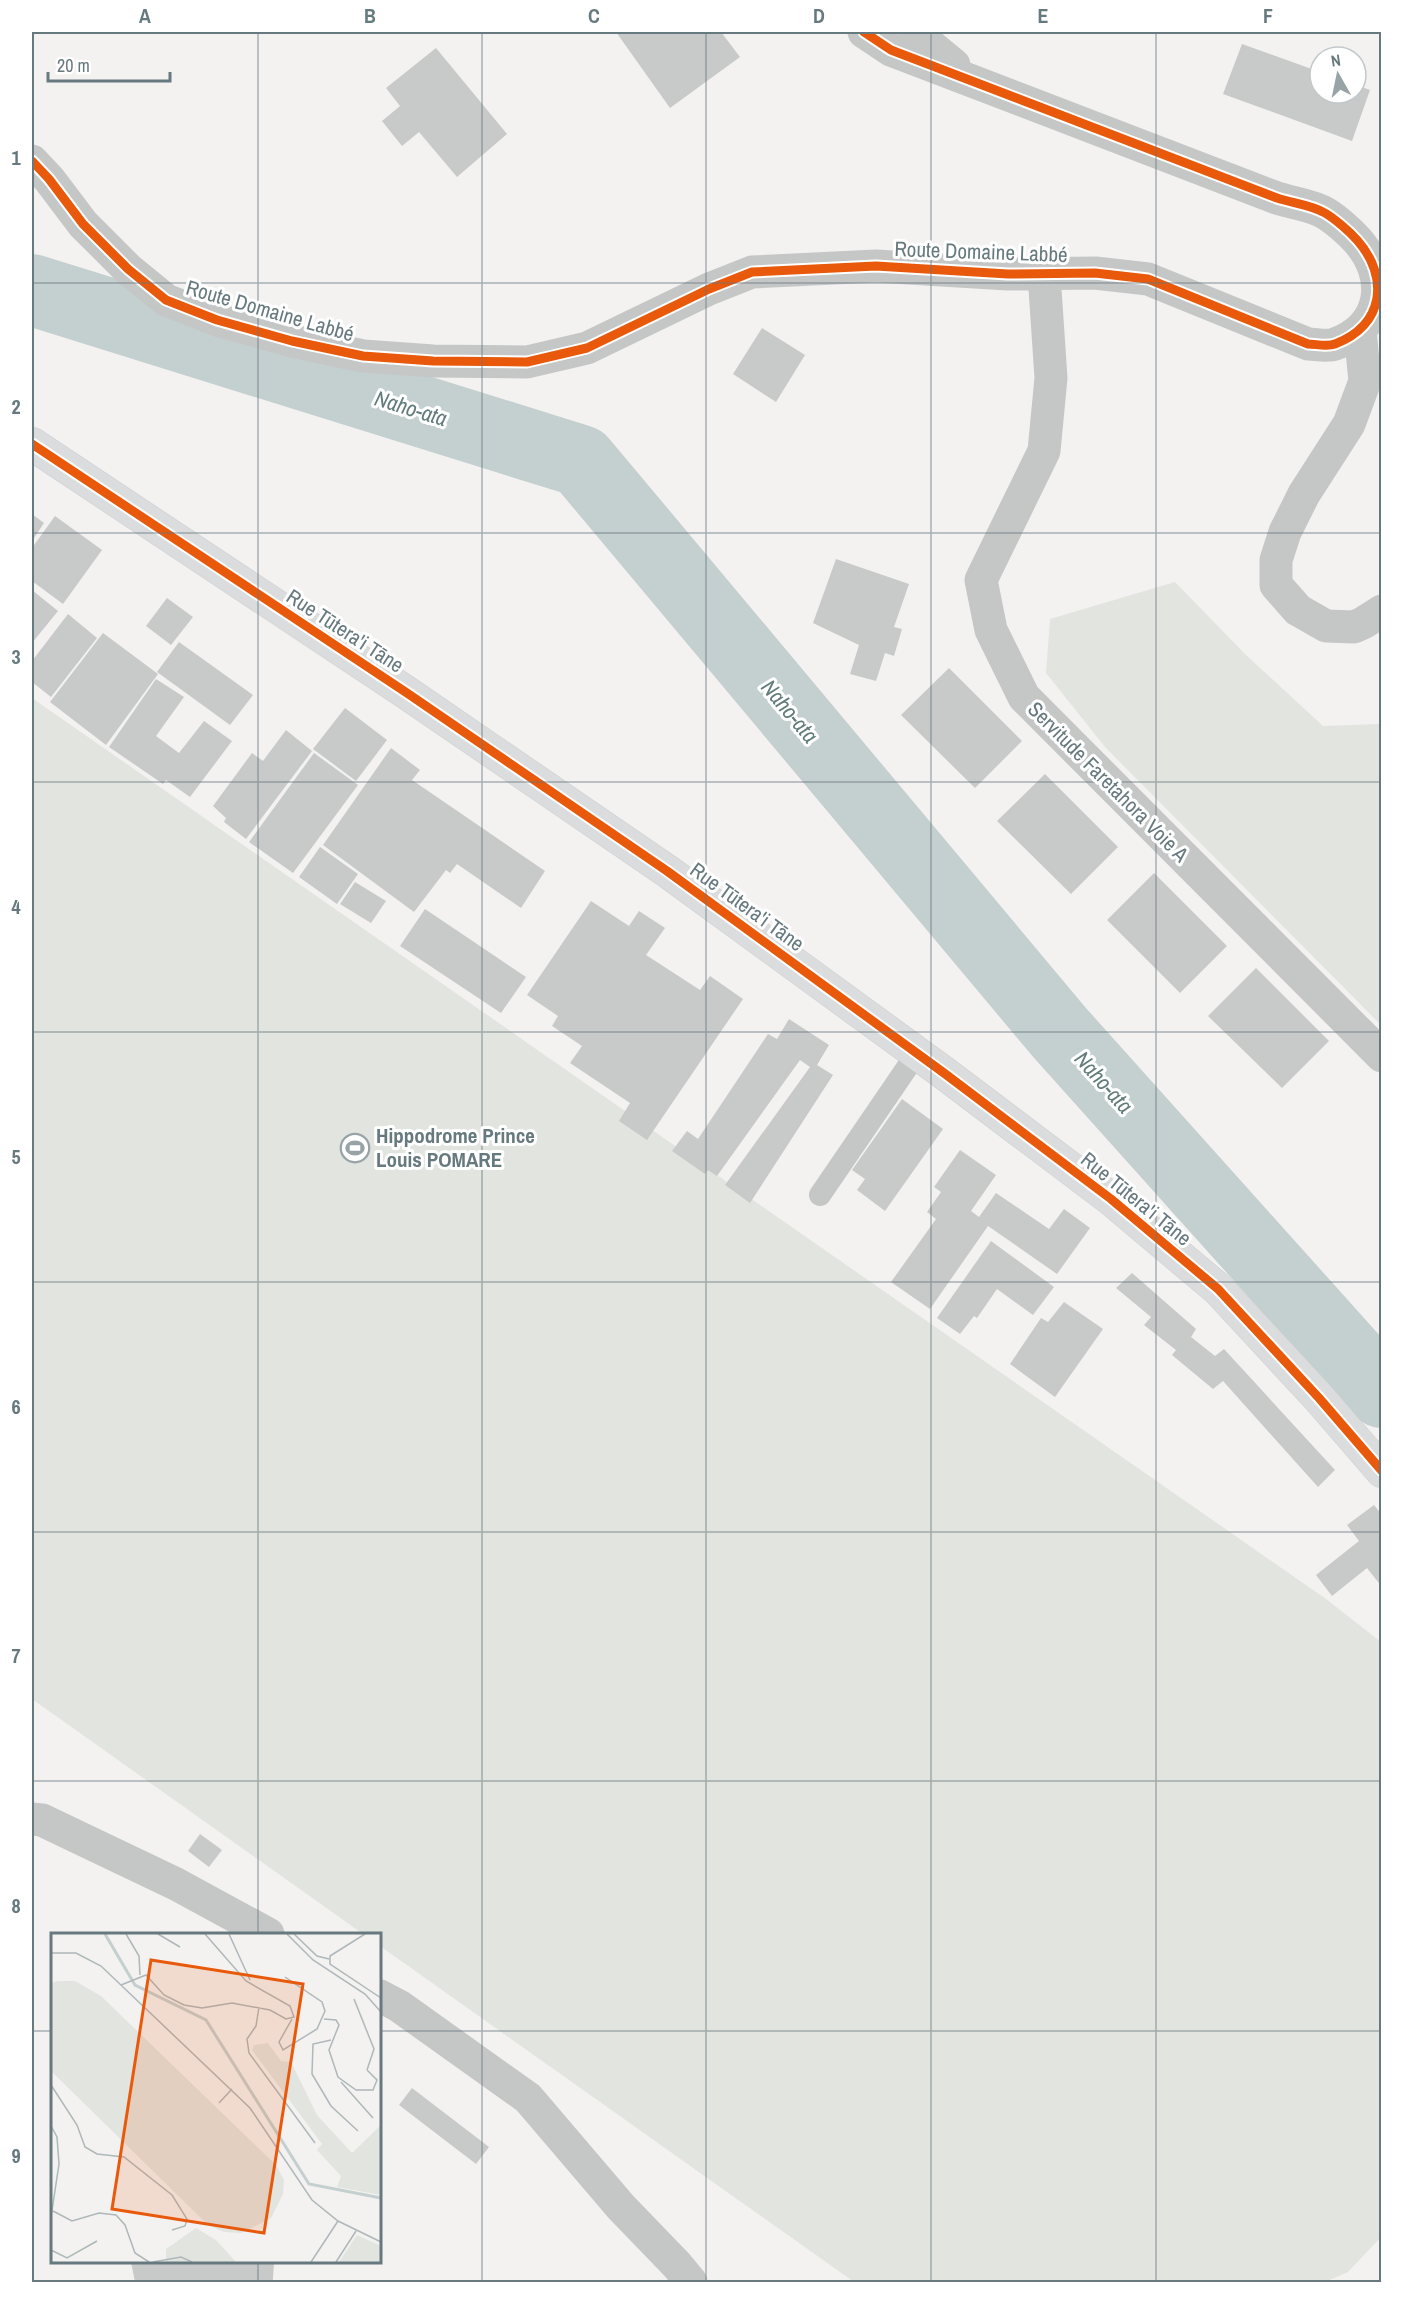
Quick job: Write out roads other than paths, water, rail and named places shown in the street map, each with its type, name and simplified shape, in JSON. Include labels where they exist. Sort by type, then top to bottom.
[{"type":"street","points":[[864,32],[891,50],[1277,198],[1324,213],[1358,240],[1372,266],[1379,291],[1373,312],[1360,331],[1365,381],[1349,424],[1304,494],[1285,532],[1276,560],[1276,585],[1298,610],[1326,626],[1354,627],[1382,611]]},
{"type":"street","points":[[914,32],[972,80]]},
{"type":"street","name":"Route Domaine Labbé","points":[[32,162],[49,179],[83,224],[128,269],[166,300],[217,320],[363,356],[434,362],[527,362],[587,348],[709,289],[752,272],[876,266],[1008,274],[1095,273],[1148,279],[1308,344],[1333,345],[1360,331]]},
{"type":"street","name":"Servitude Faretahora Voie A","points":[[1044,274],[1051,378],[1044,451],[981,580],[991,630],[1024,697],[1382,1056]]},
{"type":"street","name":"Rue Tūtera'i Tāne","points":[[32,444],[407,693],[667,871],[917,1053],[1111,1199],[1218,1289],[1319,1398],[1382,1471]]},
{"type":"street","points":[[32,1819],[42,1820],[166,1879],[264,1933]]},
{"type":"street","points":[[381,1997],[399,2006],[528,2098],[621,2207],[677,2265],[691,2283]]},
{"type":"lane","points":[[820,1195],[917,1053]]},
{"type":"waterway","name":"Naho-ata","points":[[32,290],[581,461],[1060,1033],[1382,1392]]},
{"type":"place","name":"Hippodrome Prince Louis POMARE","points":[[355,1148]]}]
